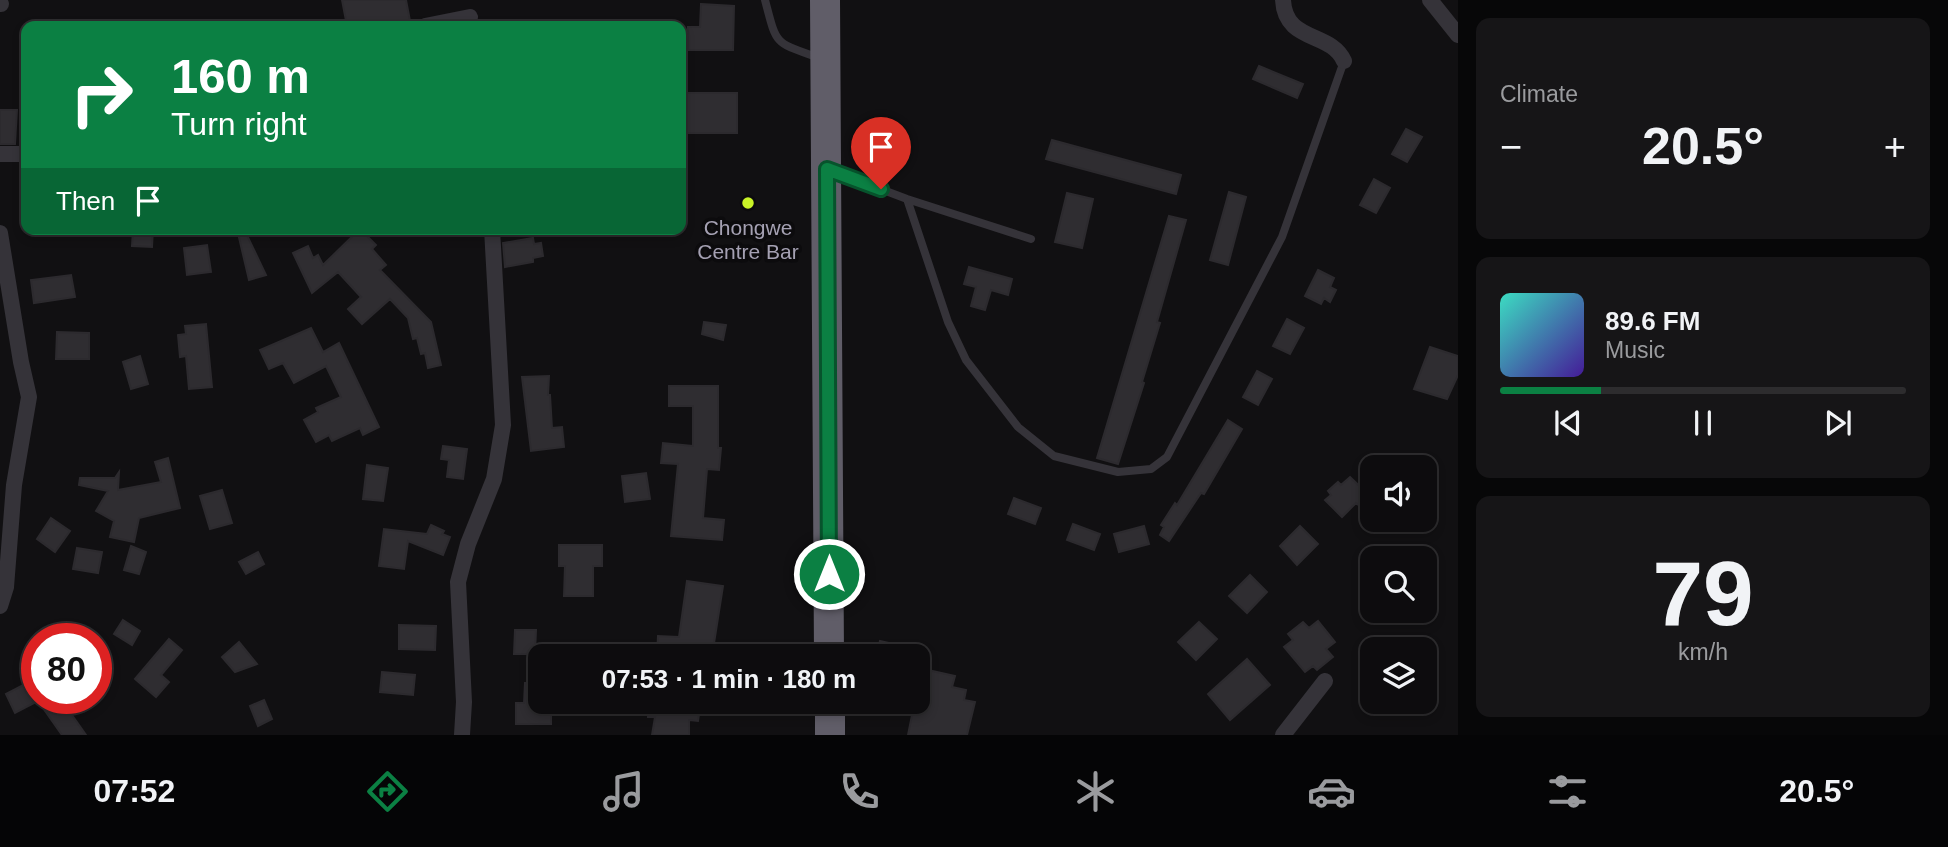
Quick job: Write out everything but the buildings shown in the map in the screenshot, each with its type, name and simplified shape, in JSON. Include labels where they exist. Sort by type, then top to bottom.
[{"type":"highway","points":[[825,0],[830,644]]},
{"type":"highway","points":[[830,714],[830,735]]},
{"type":"street","points":[[467,0],[470,21]]},
{"type":"street","points":[[1283,0],[1283,9],[1292,26],[1340,51],[1344,61]]},
{"type":"street","points":[[1430,0],[1458,35]]},
{"type":"street","points":[[0,154],[21,154]]},
{"type":"street","points":[[0,233],[29,397],[15,476],[6,587],[0,606]]},
{"type":"street","points":[[462,735],[464,702],[458,582],[468,544],[494,479],[503,425],[492,235]]},
{"type":"street","points":[[1283,735],[1325,681]]},
{"type":"lane","points":[[765,0],[774,36],[785,46],[826,60]]},
{"type":"lane","points":[[907,199],[948,322],[966,360],[1018,427],[1054,456],[1118,472],[1151,469],[1167,457],[1282,237],[1344,61]]},
{"type":"lane","points":[[827,169],[907,199],[1031,239]]},
{"type":"place","name":"Chongwe Centre Bar","points":[[748,203]]},
{"type":"route","points":[[829,574],[827,169],[881,189]]}]
